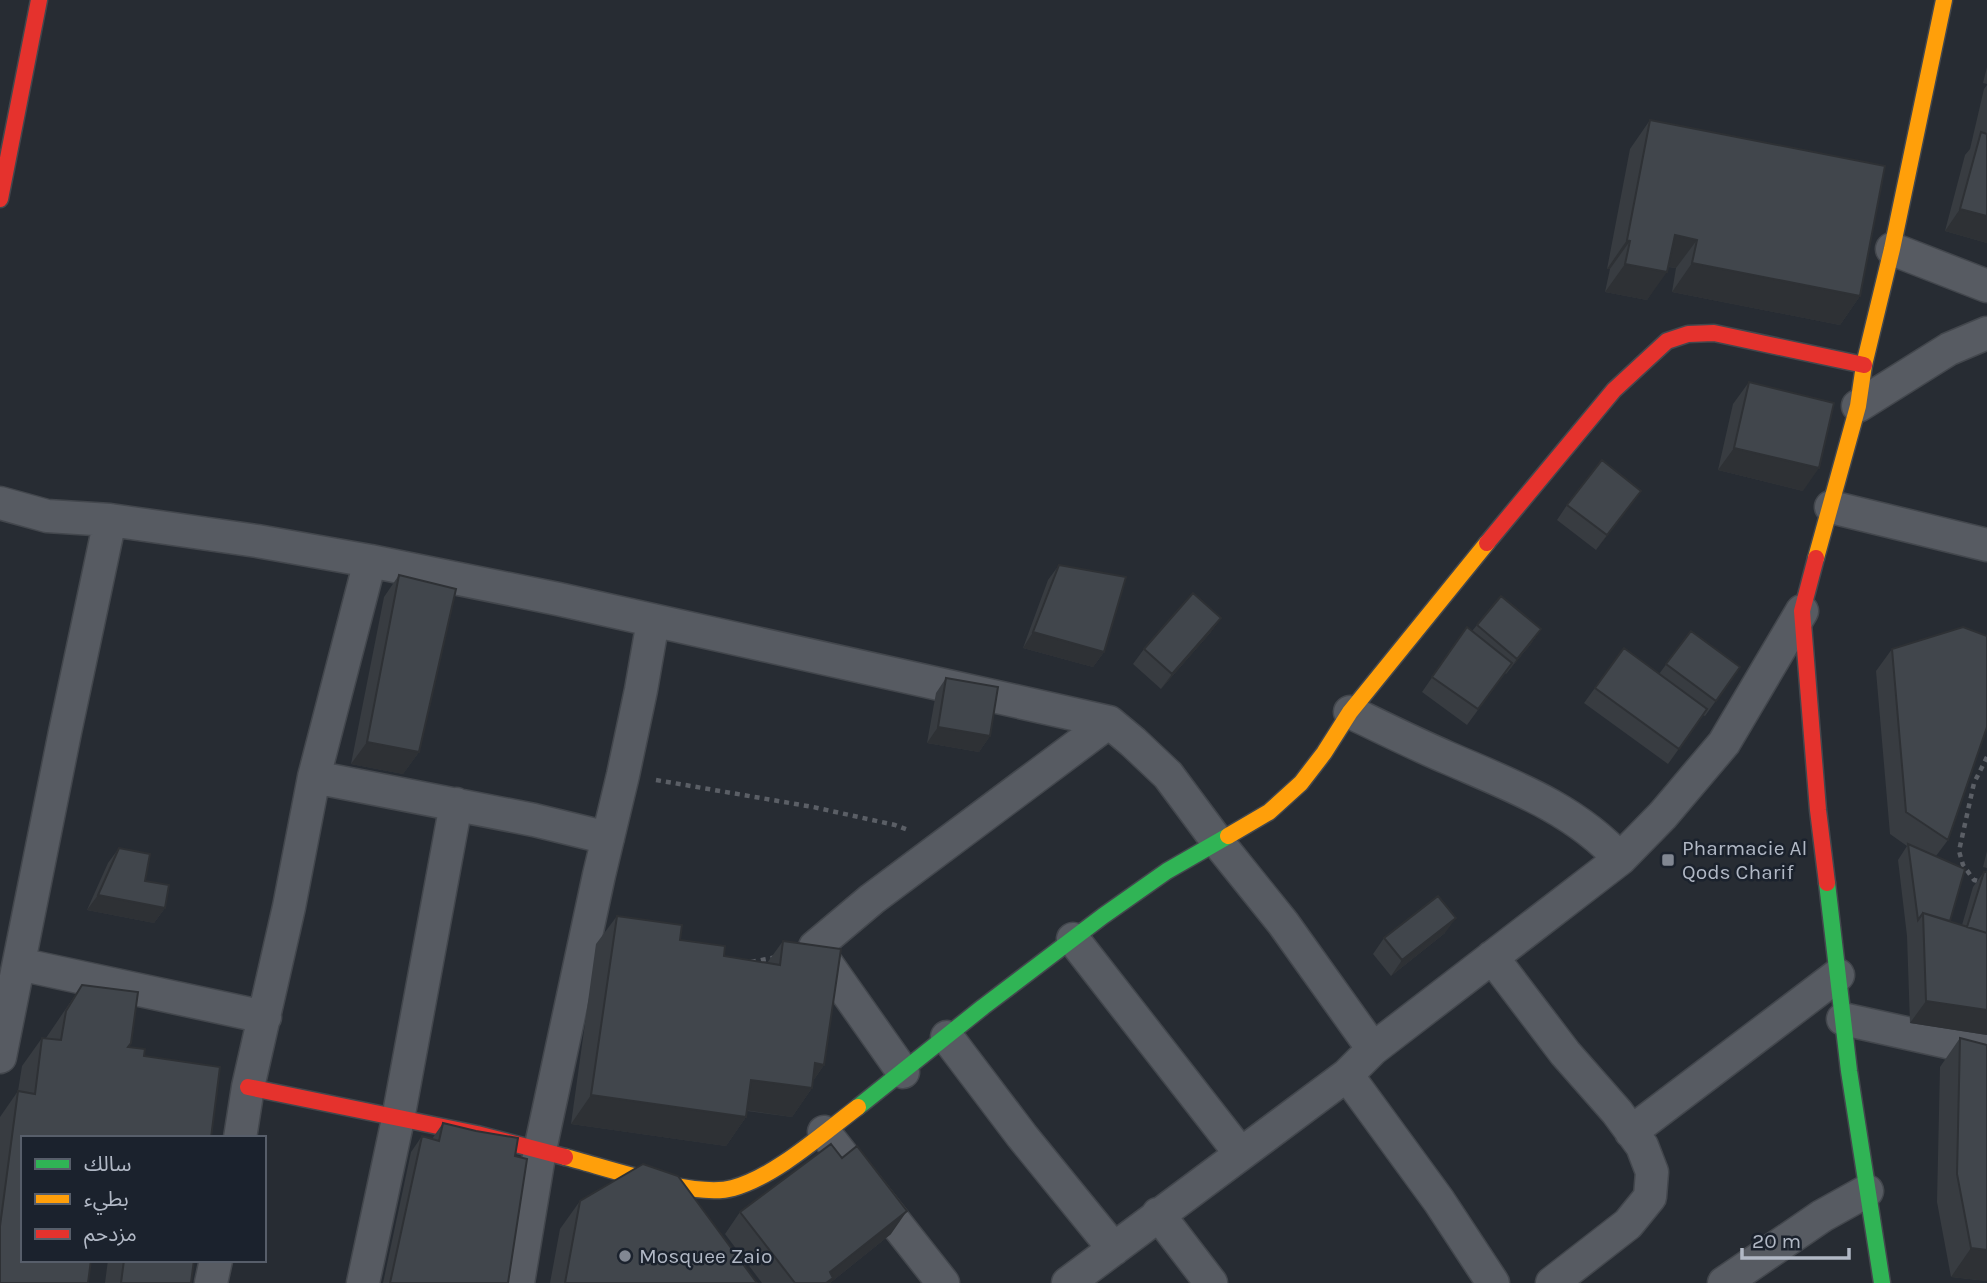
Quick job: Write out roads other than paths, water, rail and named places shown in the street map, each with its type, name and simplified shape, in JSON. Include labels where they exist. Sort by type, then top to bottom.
[{"type":"main road","points":[[0,199],[11,81],[39,0]]},
{"type":"main road","points":[[1882,1283],[1849,1070],[1818,810],[1802,611],[1858,406],[1864,365],[1892,250],[1944,0]]},
{"type":"main road","points":[[248,1087],[477,1134],[705,1191],[730,1189],[747,1183],[788,1160],[1073,939],[1167,871],[1269,812],[1300,783],[1324,753],[1350,712],[1538,479],[1614,390],[1667,341],[1688,334],[1714,333],[1864,365]]},
{"type":"street","points":[[1892,250],[1987,286]]},
{"type":"street","points":[[1858,406],[1949,349],[1987,333]]},
{"type":"street","points":[[0,503],[47,516],[110,520],[257,541],[370,561],[558,599],[1109,722],[1168,775],[1283,923],[1373,1049]]},
{"type":"street","points":[[1831,507],[1987,545]]},
{"type":"street","points":[[0,1057],[110,520]]},
{"type":"street","points":[[240,1136],[248,1087],[314,777],[370,561]]},
{"type":"street","points":[[1068,1283],[1347,1074],[1373,1049],[1620,859],[1663,815],[1724,743],[1802,611]]},
{"type":"street","points":[[518,1283],[540,1150],[598,875],[623,775],[653,621]]},
{"type":"street","points":[[1350,712],[1548,803],[1605,842],[1620,859]]},
{"type":"street","points":[[902,1072],[815,947],[937,850],[1109,722]]},
{"type":"street","points":[[314,777],[534,820],[608,838]]},
{"type":"street","points":[[363,1283],[398,1118],[456,804]]},
{"type":"street","points":[[1073,939],[1240,1153]]},
{"type":"street","points":[[1492,957],[1565,1053],[1617,1112],[1642,1146],[1652,1172],[1650,1197],[1628,1224],[1552,1283]]},
{"type":"street","points":[[19,964],[265,1017]]},
{"type":"street","points":[[1631,1132],[1838,975]]},
{"type":"street","points":[[1843,1019],[1987,1051]]},
{"type":"street","points":[[947,1037],[1022,1136],[1114,1249]]},
{"type":"street","points":[[1347,1074],[1438,1200],[1493,1283]]},
{"type":"street","points":[[824,1132],[943,1283]]},
{"type":"street","points":[[665,1183],[689,1216]]},
{"type":"street","points":[[1724,1283],[1822,1216],[1867,1191]]},
{"type":"street","points":[[1158,1214],[1212,1283]]},
{"type":"street","points":[[211,1283],[216,1262]]},
{"type":"place","name":"Pharmacie Al Qods Charif","points":[[1668,860]]},
{"type":"place","name":"Mosquee Zaio","points":[[625,1256]]}]
